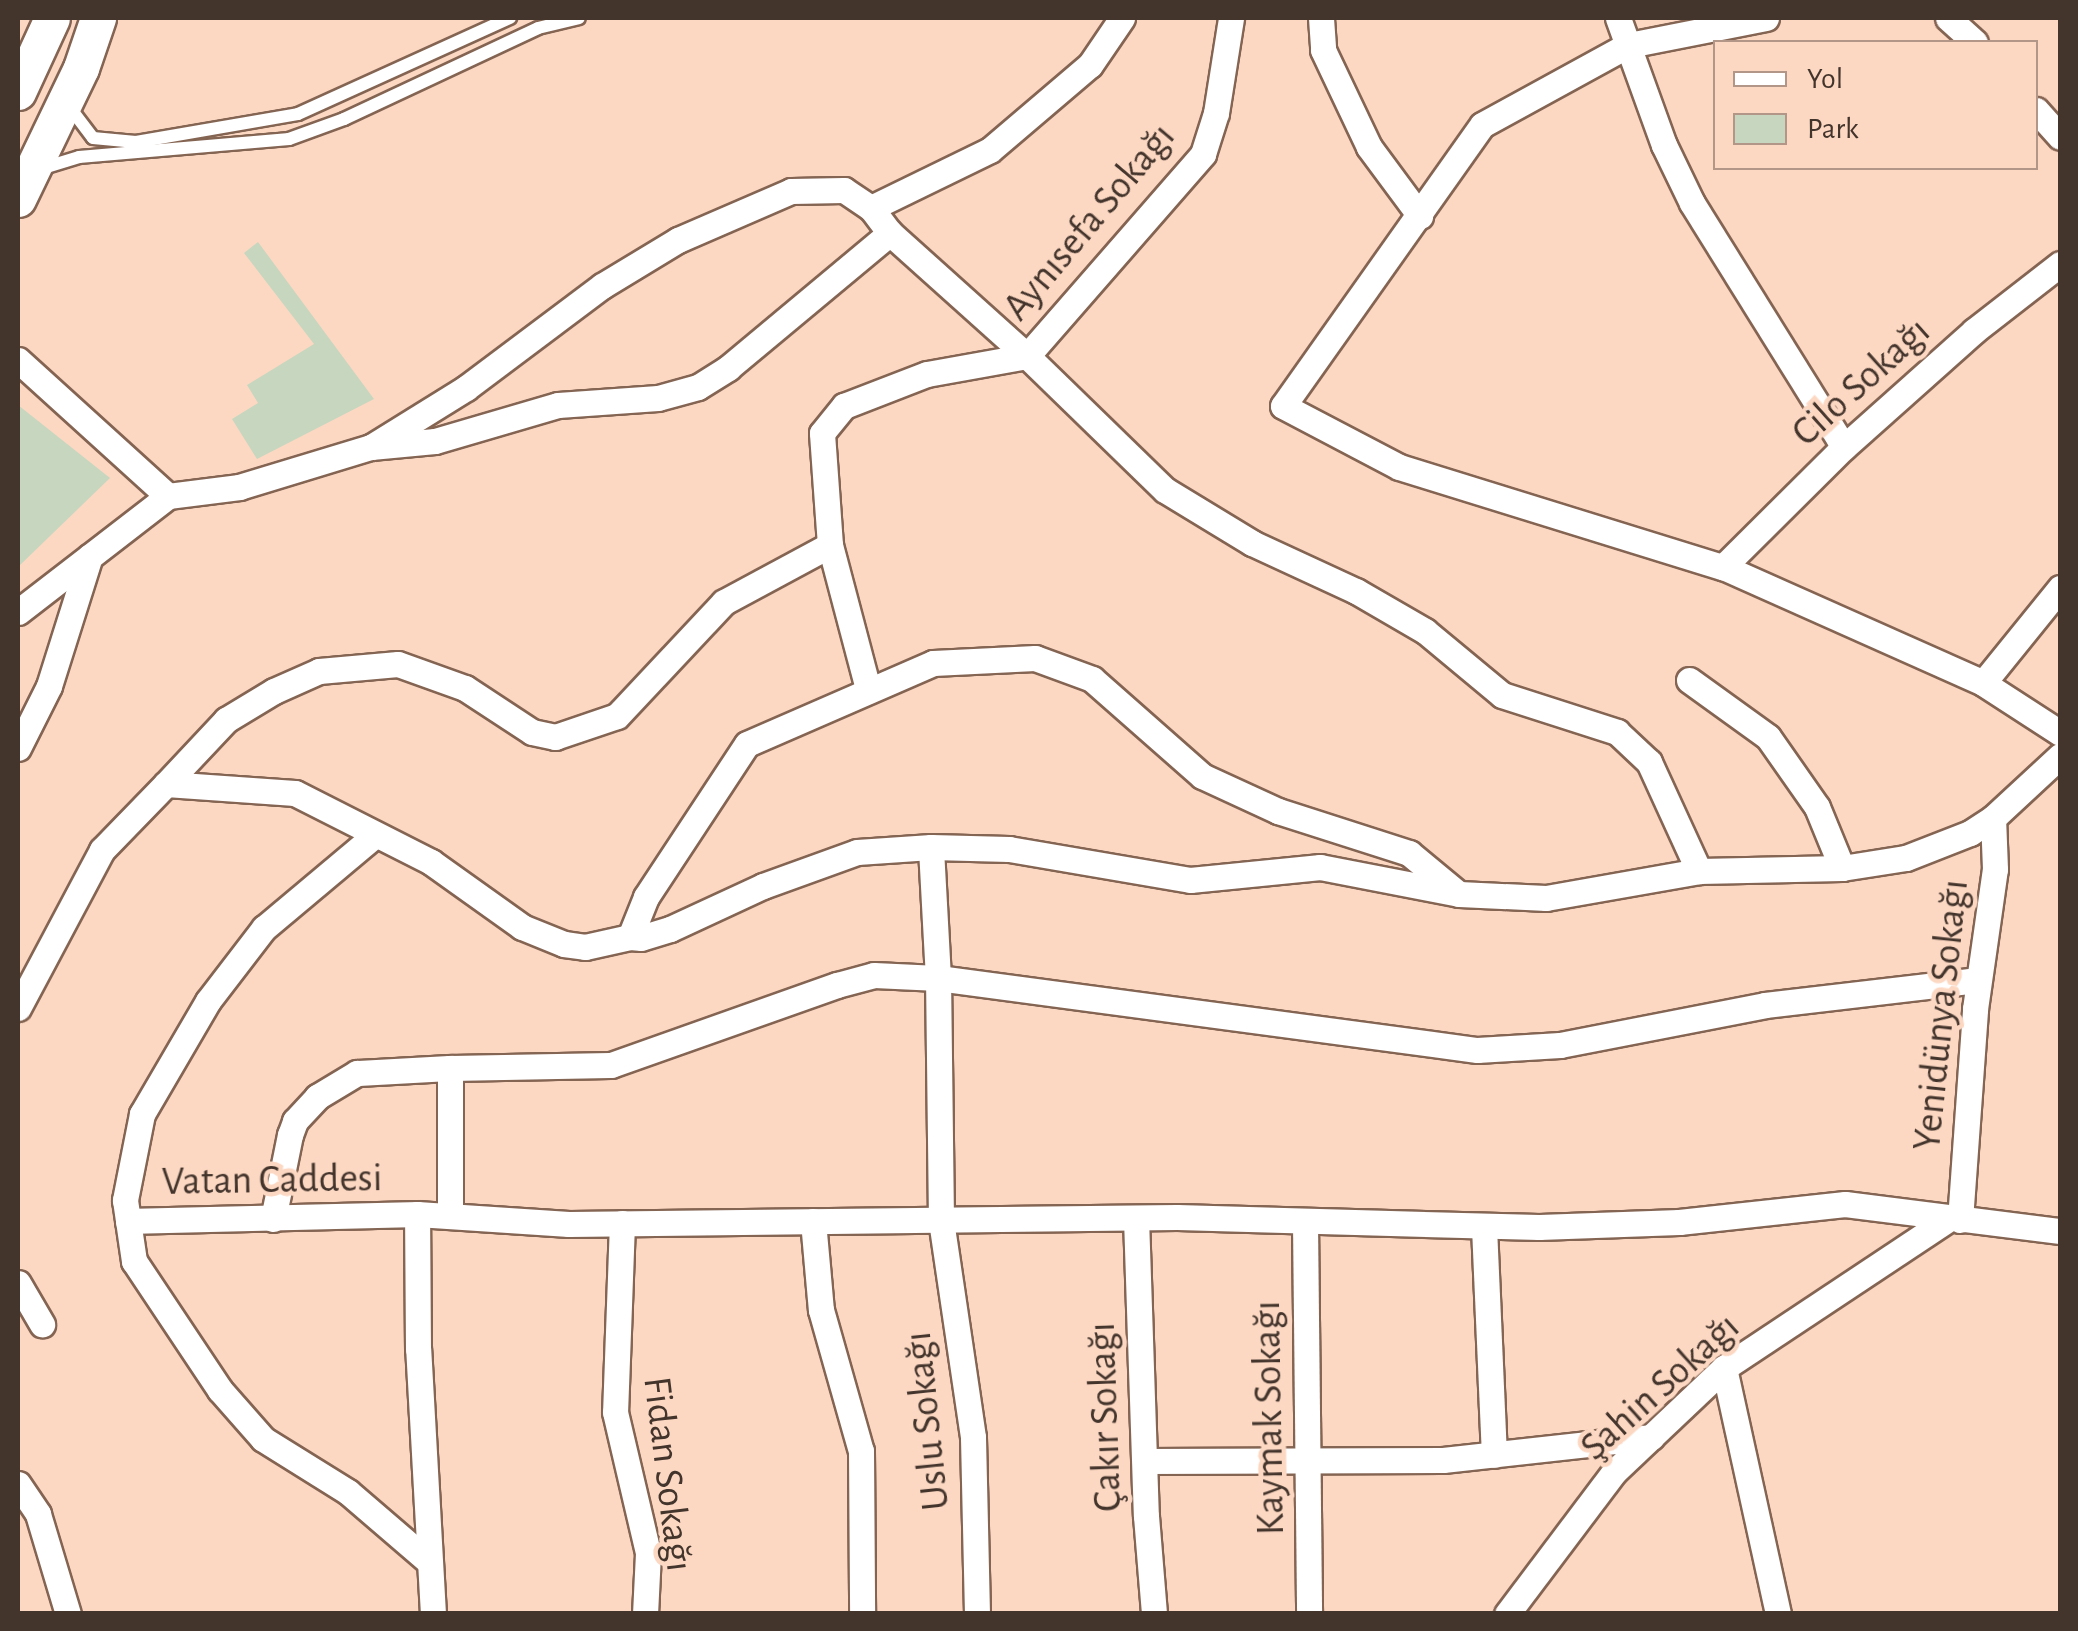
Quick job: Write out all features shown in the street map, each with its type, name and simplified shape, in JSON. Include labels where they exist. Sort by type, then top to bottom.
[{"type":"main road","points":[[18,92],[52,18]]},
{"type":"main road","points":[[23,186],[65,100],[98,18]]},
{"type":"street","points":[[871,208],[990,150],[1090,66],[1122,18]]},
{"type":"street","name":"Aynısefa Sokağı","points":[[1027,356],[1203,154],[1216,113],[1231,18]]},
{"type":"street","points":[[1320,18],[1323,50],[1369,147],[1420,216]]},
{"type":"street","points":[[1618,18],[1664,144],[1692,202],[1844,446]]},
{"type":"street","points":[[1766,18],[1628,45],[1482,125],[1283,406],[1399,467],[1722,568],[1983,683],[2060,733]]},
{"type":"street","points":[[1948,18],[1973,40]]},
{"type":"street","points":[[2038,112],[2060,137]]},
{"type":"street","points":[[371,448],[466,388],[602,286],[678,240],[791,190],[844,190],[871,208],[890,233],[1027,356],[1164,490],[1252,543],[1356,592],[1424,630],[1502,696],[1617,732],[1649,762],[1699,871]]},
{"type":"street","points":[[18,612],[168,496],[239,487],[371,448],[435,441],[558,405],[658,398],[698,387],[728,368],[890,233]]},
{"type":"street","name":"Cilo Sokağı","points":[[1722,568],[1844,446],[1974,330],[2060,264]]},
{"type":"street","points":[[868,689],[830,545],[822,432],[844,406],[927,374],[1027,356]]},
{"type":"street","points":[[18,360],[168,496]]},
{"type":"street","points":[[18,1008],[102,850],[226,720],[274,690],[319,671],[398,664],[466,688],[532,732],[555,737],[617,716],[724,602],[830,545]]},
{"type":"street","points":[[18,748],[50,686],[90,556]]},
{"type":"street","points":[[1983,683],[2060,588]]},
{"type":"street","points":[[630,936],[646,897],[747,744],[933,662],[1036,658],[1092,679],[1202,776],[1278,811],[1409,853],[1459,894]]},
{"type":"street","points":[[1689,680],[1768,737],[1817,807],[1842,868]]},
{"type":"street","points":[[166,784],[295,793],[431,862],[522,928],[564,944],[586,947],[670,930],[763,886],[856,852],[932,847],[1010,849],[1190,880],[1320,867],[1459,894],[1546,898],[1699,871],[1842,868],[1906,858],[1970,834],[2060,756]]},
{"type":"street","name":"Yenidünya Sokağı","points":[[1954,1219],[1978,980],[1995,870],[1993,818]]},
{"type":"street","points":[[375,835],[264,928],[208,1001],[142,1114],[126,1200],[134,1261],[230,1402],[263,1440],[348,1492],[427,1560]]},
{"type":"street","name":"Uslu Sokağı","points":[[932,847],[938,978],[940,1221],[972,1437],[977,1614]]},
{"type":"street","points":[[273,1219],[295,1122],[317,1097],[357,1074],[611,1065],[874,975],[938,978],[1478,1050],[1560,1045],[1765,1004],[1978,980]]},
{"type":"street","points":[[450,1068],[450,1216]]},
{"type":"street","name":"Vatan Caddesi","points":[[128,1220],[417,1214],[570,1224],[1136,1218],[1484,1227],[1679,1222],[1846,1204],[2060,1231]]},
{"type":"street","points":[[417,1214],[427,1560],[433,1614]]},
{"type":"street","name":"Çakır Sokağı","points":[[1136,1218],[1154,1614]]},
{"type":"street","name":"Şahin Sokağı","points":[[1507,1614],[1614,1472],[1724,1368],[1954,1219]]},
{"type":"street","points":[[812,1221],[821,1310],[860,1451],[862,1614]]},
{"type":"street","name":"Kaymak Sokağı","points":[[1305,1222],[1305,1458],[1310,1614]]},
{"type":"street","name":"Fidan Sokağı","points":[[622,1223],[615,1412],[648,1554],[645,1614]]},
{"type":"street","points":[[1484,1227],[1494,1455]]},
{"type":"street","points":[[18,1284],[42,1324]]},
{"type":"street","points":[[1724,1368],[1778,1614]]},
{"type":"street","points":[[1145,1462],[1443,1460],[1652,1437]]},
{"type":"street","points":[[18,1484],[38,1514],[68,1614]]},
{"type":"lane","points":[[65,100],[93,138],[136,142],[298,114],[510,18]]},
{"type":"lane","points":[[23,186],[58,160],[289,139],[344,119],[538,28],[579,18]]},
{"type":"green space","points":[[258,242],[374,399],[257,459],[232,419],[258,403],[247,385],[314,344],[244,253]]},
{"type":"green space","points":[[18,405],[110,478],[18,567]]}]
